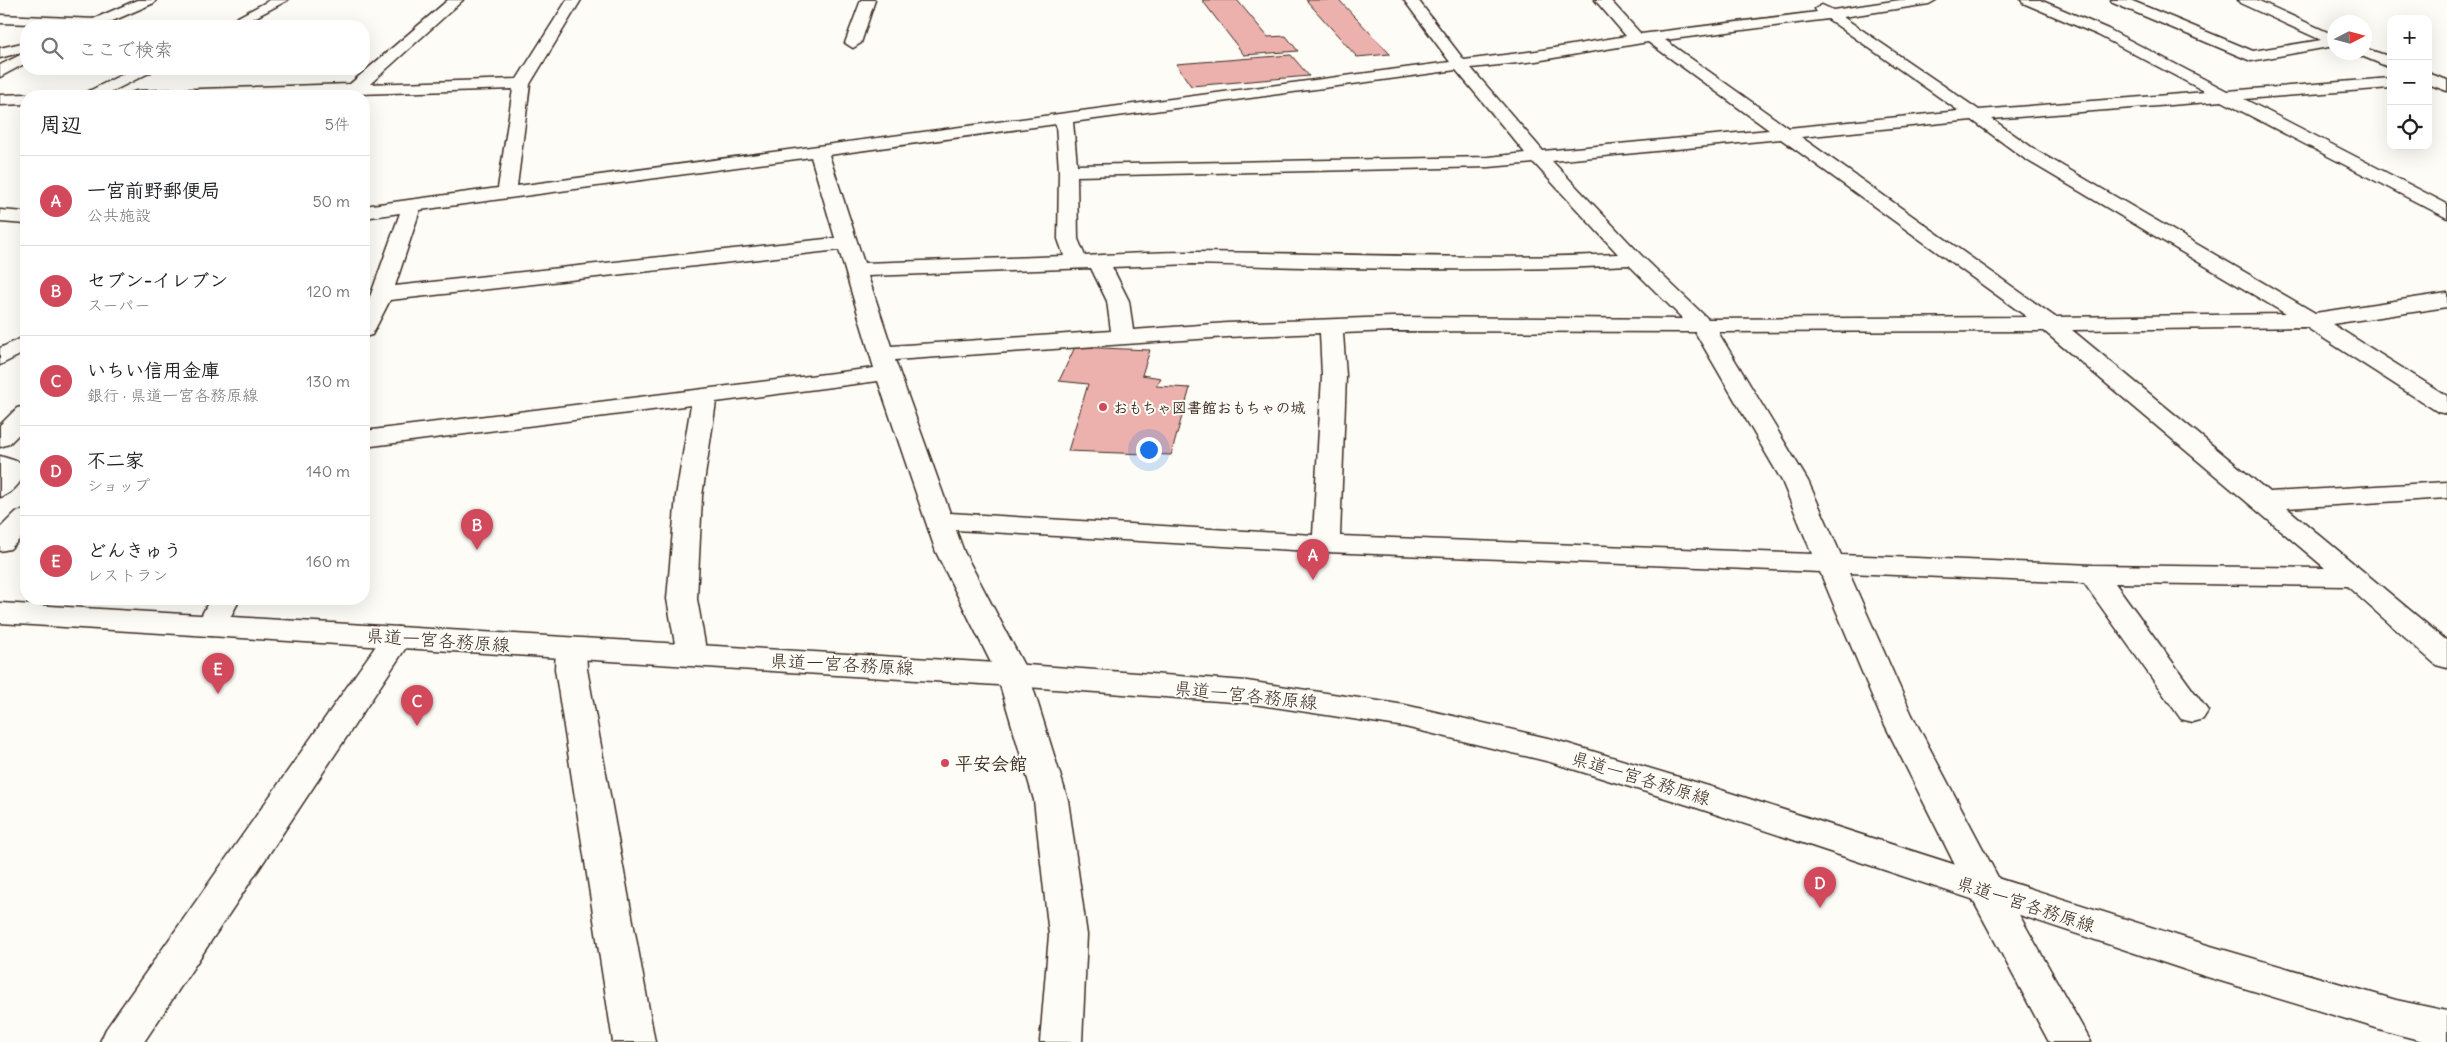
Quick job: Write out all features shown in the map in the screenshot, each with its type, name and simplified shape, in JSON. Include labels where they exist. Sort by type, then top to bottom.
[{"type":"street","points":[[103,20],[149,0]]},
{"type":"street","points":[[240,20],[281,0]]},
{"type":"street","points":[[354,90],[456,0]]},
{"type":"street","points":[[507,192],[522,84],[574,0]]},
{"type":"street","points":[[853,43],[868,0]]},
{"type":"street","points":[[1411,0],[1460,64],[1539,158],[1634,259],[1700,324],[1732,372],[1795,481],[1896,715],[1987,892],[2070,1042]]},
{"type":"street","points":[[1602,0],[1645,39],[1785,134],[2049,323],[2354,577],[2447,658]]},
{"type":"street","points":[[370,211],[1460,64],[1536,56],[1821,9],[1929,0]]},
{"type":"street","points":[[2028,0],[2103,32],[2447,212]]},
{"type":"street","points":[[2118,0],[2252,56],[2327,42]]},
{"type":"street","points":[[2245,0],[2327,38]]},
{"type":"street","points":[[1821,9],[2031,155],[2311,320],[2447,407]]},
{"type":"street","points":[[0,19],[20,20]]},
{"type":"street","points":[[0,53],[20,48]]},
{"type":"street","points":[[2372,55],[2387,61]]},
{"type":"street","points":[[0,72],[20,60]]},
{"type":"street","points":[[103,90],[132,75]]},
{"type":"street","points":[[2434,79],[2447,86]]},
{"type":"street","points":[[1068,170],[1489,162],[1974,115],[2387,83]]},
{"type":"street","points":[[370,92],[522,84]]},
{"type":"street","points":[[0,100],[20,100]]},
{"type":"street","points":[[1064,118],[1068,170],[1068,239],[1118,301],[1123,337]]},
{"type":"street","points":[[818,150],[885,364],[950,552],[1013,675],[1051,800],[1068,935],[1061,1042]]},
{"type":"street","points":[[370,318],[382,294],[412,205]]},
{"type":"street","points":[[0,216],[20,218]]},
{"type":"street","points":[[382,294],[852,256],[1088,262],[1193,258],[1331,262],[1555,263],[1634,259]]},
{"type":"street","points":[[370,438],[706,396],[885,364],[1123,337],[1392,324],[1584,326],[2232,323],[2311,320],[2447,300]]},
{"type":"street","points":[[1326,544],[1334,376],[1332,326]]},
{"type":"street","points":[[692,655],[682,599],[688,496],[706,396]]},
{"type":"street","points":[[0,439],[20,419]]},
{"type":"street","points":[[0,464],[16,468],[0,489]]},
{"type":"street","points":[[2262,500],[2447,490]]},
{"type":"street","points":[[0,517],[20,518]]},
{"type":"street","points":[[939,521],[1326,544],[1829,562],[2093,574],[2354,577]]},
{"type":"street","points":[[0,543],[20,524]]},
{"type":"street","points":[[2093,574],[2192,711]]},
{"type":"street","name":"県道一宮各務原線","points":[[0,613],[218,612],[398,637],[1013,675],[1247,692],[1405,716],[1552,751],[1704,797],[1987,892],[2213,963],[2396,1017],[2447,1029]]},
{"type":"street","points":[[122,1042],[398,637]]},
{"type":"street","points":[[571,648],[571,669],[634,1042]]},
{"type":"building","points":[[1202,0],[1237,0],[1268,37],[1286,36],[1298,51],[1244,55]]},
{"type":"building","points":[[1306,0],[1339,0],[1390,54],[1357,57]]},
{"type":"building","points":[[1291,55],[1309,76],[1191,86],[1176,64]]},
{"type":"building","points":[[1075,347],[1150,350],[1142,375],[1161,378],[1156,386],[1190,388],[1171,455],[1068,451],[1088,384],[1059,381]]},
{"type":"place","name":"おもちゃ図書館おもちゃの城","points":[[1103,407]]},
{"type":"place","name":"セブン-イレブン","points":[[477,550]]},
{"type":"place","name":"一宮前野郵便局","points":[[1313,580]]},
{"type":"place","name":"どんきゅう","points":[[218,694]]},
{"type":"place","name":"いちい信用金庫","points":[[417,726]]},
{"type":"place","name":"平安会館","points":[[945,763]]},
{"type":"place","name":"不二家","points":[[1820,908]]}]
